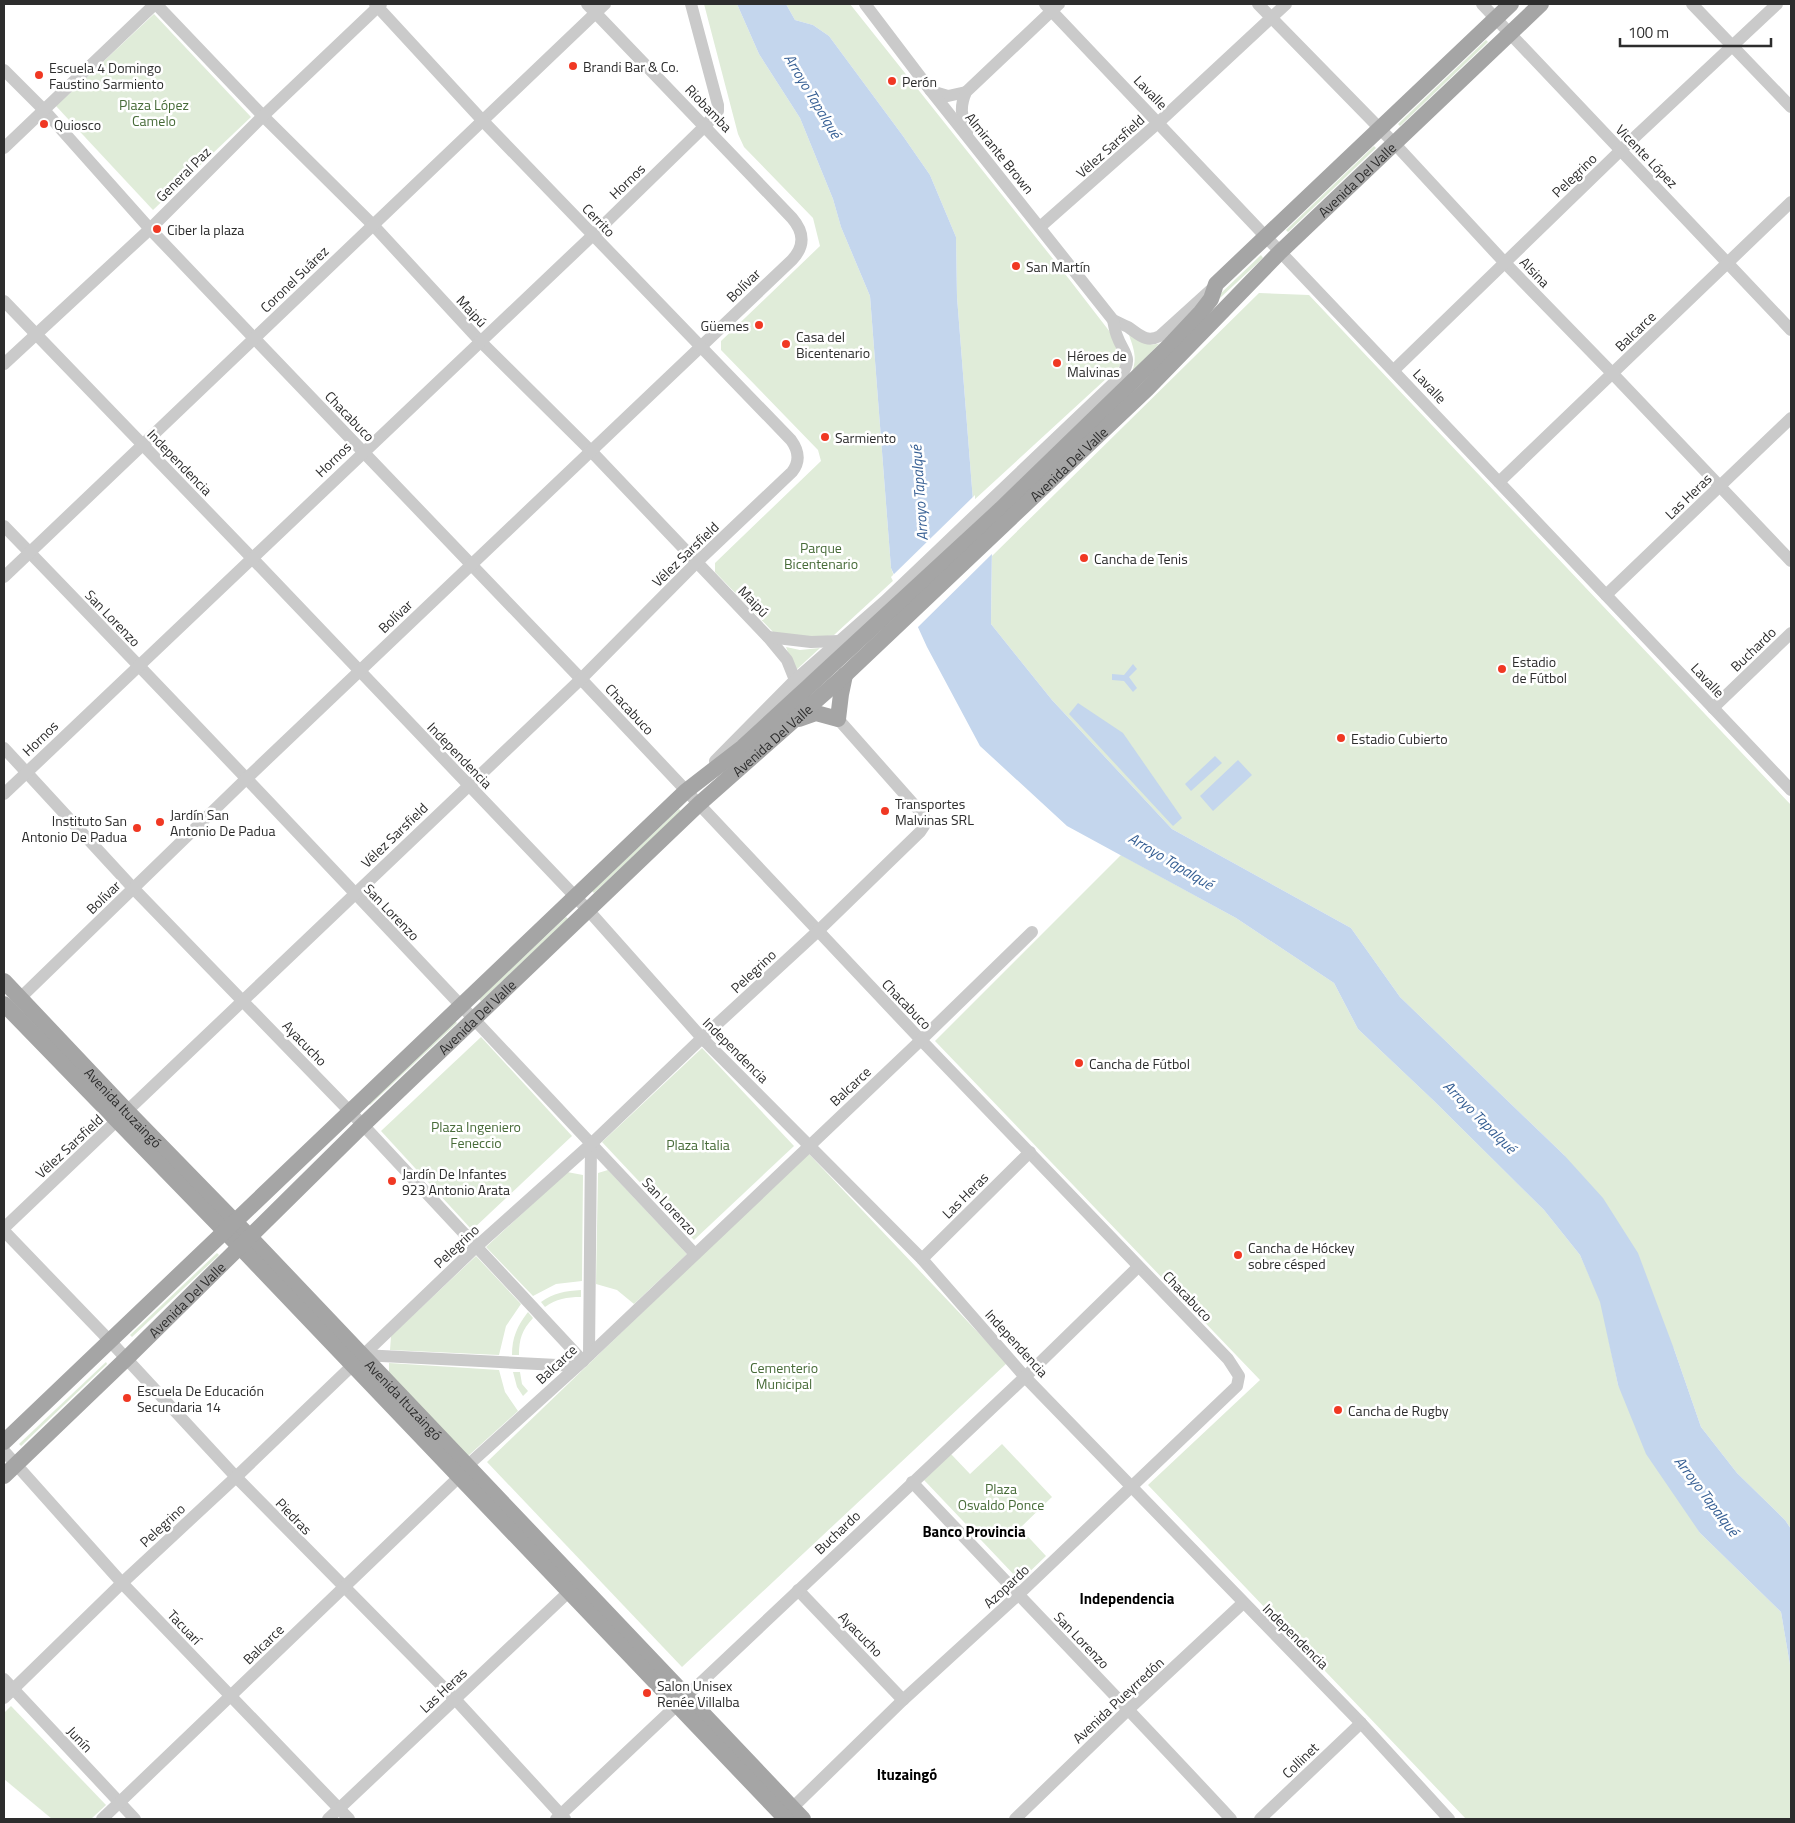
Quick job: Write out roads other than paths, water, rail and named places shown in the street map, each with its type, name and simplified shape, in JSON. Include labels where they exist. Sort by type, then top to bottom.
[{"type":"main road","name":"Avenida Del Valle","points":[[4,1442],[686,791],[743,747],[894,610],[1001,509],[1170,345],[1201,312],[1210,299],[1216,284],[1511,4]]},
{"type":"main road","name":"Avenida Del Valle","points":[[1001,509],[1147,389],[1280,252],[1541,4]]},
{"type":"main road","name":"Avenida Del Valle","points":[[4,1476],[126,1359],[363,1125],[699,804],[845,675],[894,610]]},
{"type":"main road","points":[[794,720],[816,713],[838,719],[845,675]]},
{"type":"main road","name":"Avenida Ituzaingó","points":[[4,981],[9,1007],[122,1116],[230,1226],[789,1816]]},
{"type":"street","points":[[4,148],[156,4]]},
{"type":"street","name":"Maipú","points":[[156,4],[263,116],[373,225],[480,341],[591,451],[768,637],[787,660],[794,680]]},
{"type":"street","name":"Hornos","points":[[4,794],[706,126],[718,111],[718,105],[691,4]]},
{"type":"street","name":"Almirante Brown","points":[[865,4],[931,91],[1113,320]]},
{"type":"street","name":"Alsina","points":[[1258,4],[1380,128],[1505,263],[1791,561]]},
{"type":"street","name":"Vélez Sarsfield","points":[[1040,227],[1159,122],[1286,4]]},
{"type":"street","name":"Vicente López","points":[[1482,4],[1791,330]]},
{"type":"street","points":[[1692,4],[1791,107]]},
{"type":"street","name":"Pelegrino","points":[[1394,370],[1621,150],[1777,4]]},
{"type":"street","name":"General Paz","points":[[4,364],[150,229],[378,5]]},
{"type":"street","name":"Cerrito","points":[[378,5],[482,120],[791,440],[798,458]]},
{"type":"street","points":[[968,137],[962,115],[962,103],[966,92],[1052,6]]},
{"type":"street","name":"Lavalle","points":[[1052,6],[1280,252],[1791,790]]},
{"type":"street","name":"Riobamba","points":[[596,7],[792,218],[799,228],[802,237]]},
{"type":"street","name":"Coronel Suárez","points":[[4,576],[373,225],[596,7]]},
{"type":"street","name":"Chacabuco","points":[[4,70],[44,110],[150,229],[472,564],[921,1040],[1235,1368]]},
{"type":"street","points":[[931,91],[948,96],[966,92]]},
{"type":"street","name":"Balcarce","points":[[1499,482],[1791,202]]},
{"type":"street","name":"Bolívar","points":[[9,1007],[359,671],[792,260],[800,249],[802,237]]},
{"type":"street","points":[[1113,320],[1144,339],[1155,339],[1216,284]]},
{"type":"street","name":"Independencia","points":[[4,301],[575,896],[702,1038],[810,1144],[922,1259],[1025,1377],[1361,1723],[1449,1819]]},
{"type":"street","name":"Avenida Del Valle","points":[[1001,509],[1124,370],[1127,364],[1127,355],[1117,337],[1113,320]]},
{"type":"street","name":"Las Heras","points":[[1606,595],[1791,418]]},
{"type":"street","name":"Vélez Sarsfield","points":[[4,1230],[242,1000],[581,679],[696,563],[792,472],[798,458]]},
{"type":"street","name":"San Lorenzo","points":[[4,526],[354,894],[475,1018],[695,1254]]},
{"type":"street","name":"Avenida Del Valle","points":[[686,791],[794,680],[839,640],[894,610]]},
{"type":"street","name":"Buchardo","points":[[1713,708],[1791,633]]},
{"type":"street","points":[[768,637],[811,642],[839,640]]},
{"type":"street","name":"Pelegrino","points":[[8,1694],[357,1360],[476,1248],[591,1144],[818,931],[920,832],[924,826],[924,816],[838,719]]},
{"type":"street","name":"Ayacucho","points":[[4,748],[133,888],[350,1111],[583,1361]]},
{"type":"street","name":"Balcarce","points":[[102,1819],[463,1472],[583,1361],[1032,932]]},
{"type":"street","points":[[357,1360],[583,1361],[591,1144]]},
{"type":"street","name":"Las Heras","points":[[922,1259],[1030,1152]]},
{"type":"street","name":"Piedras","points":[[4,1230],[236,1477],[454,1699],[561,1818]]},
{"type":"street","name":"Buchardo","points":[[561,1818],[798,1590],[1025,1377],[1138,1267]]},
{"type":"street","name":"Azopardo","points":[[789,1816],[903,1700],[1018,1595],[1237,1386],[1239,1376],[1235,1368]]},
{"type":"street","name":"Tacuarí","points":[[4,1451],[122,1583],[349,1819]]},
{"type":"street","name":"San Lorenzo","points":[[912,1482],[1129,1709],[1231,1819]]},
{"type":"street","name":"Las Heras","points":[[328,1819],[574,1587]]},
{"type":"street","name":"Ayacucho","points":[[798,1590],[903,1700]]},
{"type":"street","name":"Avenida Pueyrredón","points":[[1016,1819],[1129,1709],[1243,1603]]},
{"type":"street","name":"Junín","points":[[4,1679],[8,1694],[135,1819]]},
{"type":"street","name":"Collinet","points":[[1260,1819],[1361,1723]]},
{"type":"water","name":"Arroyo Tapalqué","points":[[737,4],[786,4],[795,20],[813,25],[829,36],[930,175],[956,237],[957,297],[973,501],[992,545],[991,624],[1052,700],[1172,829],[1351,928],[1400,997],[1564,1155],[1603,1198],[1638,1253],[1701,1427],[1737,1473],[1785,1520],[1791,1529],[1791,1671],[1781,1612],[1700,1533],[1646,1454],[1618,1385],[1600,1302],[1580,1255],[1544,1210],[1358,1029],[1334,983],[1236,918],[1067,826],[980,746],[927,647],[891,568],[870,296],[841,227],[833,199],[800,118],[759,54]]},
{"type":"water","points":[[1133,664],[1137,669],[1129,677],[1137,688],[1133,692],[1124,681],[1112,680],[1112,674],[1124,675]]},
{"type":"water","points":[[1078,703],[1123,733],[1182,818],[1173,826],[1069,714]]},
{"type":"water","points":[[1215,756],[1222,763],[1191,791],[1185,784]]},
{"type":"water","points":[[1238,760],[1252,775],[1213,811],[1200,796]]},
{"type":"place","name":"Brandi Bar & Co.","points":[[573,66]]},
{"type":"place","name":"Escuela 4 Domingo Faustino Sarmiento","points":[[39,75]]},
{"type":"place","name":"Perón","points":[[892,81]]},
{"type":"place","name":"Quiosco","points":[[44,124]]},
{"type":"place","name":"Ciber la plaza","points":[[157,229]]},
{"type":"place","name":"San Martín","points":[[1016,266]]},
{"type":"place","name":"Güemes","points":[[759,325]]},
{"type":"place","name":"Casa del Bicentenario","points":[[786,344]]},
{"type":"place","name":"Héroes de Malvinas","points":[[1057,363]]},
{"type":"place","name":"Sarmiento","points":[[825,437]]},
{"type":"place","name":"Cancha de Tenis","points":[[1084,558]]},
{"type":"place","name":"Estadio de Fútbol","points":[[1502,669]]},
{"type":"place","name":"Estadio Cubierto","points":[[1341,738]]},
{"type":"place","name":"Transportes Malvinas SRL","points":[[885,811]]},
{"type":"place","name":"Jardín San Antonio De Padua","points":[[160,822]]},
{"type":"place","name":"Instituto San Antonio De Padua","points":[[137,828]]},
{"type":"place","name":"Cancha de Fútbol","points":[[1079,1063]]},
{"type":"place","name":"Jardín De Infantes 923 Antonio Arata","points":[[392,1181]]},
{"type":"place","name":"Cancha de Hóckey sobre césped","points":[[1238,1255]]},
{"type":"place","name":"Escuela De Educación Secundaria 14","points":[[127,1398]]},
{"type":"place","name":"Cancha de Rugby","points":[[1338,1410]]},
{"type":"place","name":"Salon Unisex Renée Villalba","points":[[647,1693]]},
{"type":"district","name":"Banco Provincia","points":[[974,1531]]},
{"type":"district","name":"Independencia","points":[[1127,1598]]},
{"type":"district","name":"Ituzaingó","points":[[907,1774]]},
{"type":"park label","name":"Plaza López Camelo","points":[[154,112]]},
{"type":"park label","name":"Parque Bicentenario","points":[[821,556]]},
{"type":"park label","name":"Plaza Ingeniero Feneccio","points":[[476,1134]]},
{"type":"park label","name":"Plaza Italia","points":[[698,1144]]},
{"type":"park label","name":"Cementerio Municipal","points":[[784,1375]]},
{"type":"park label","name":"Plaza Osvaldo Ponce","points":[[1001,1496]]}]
